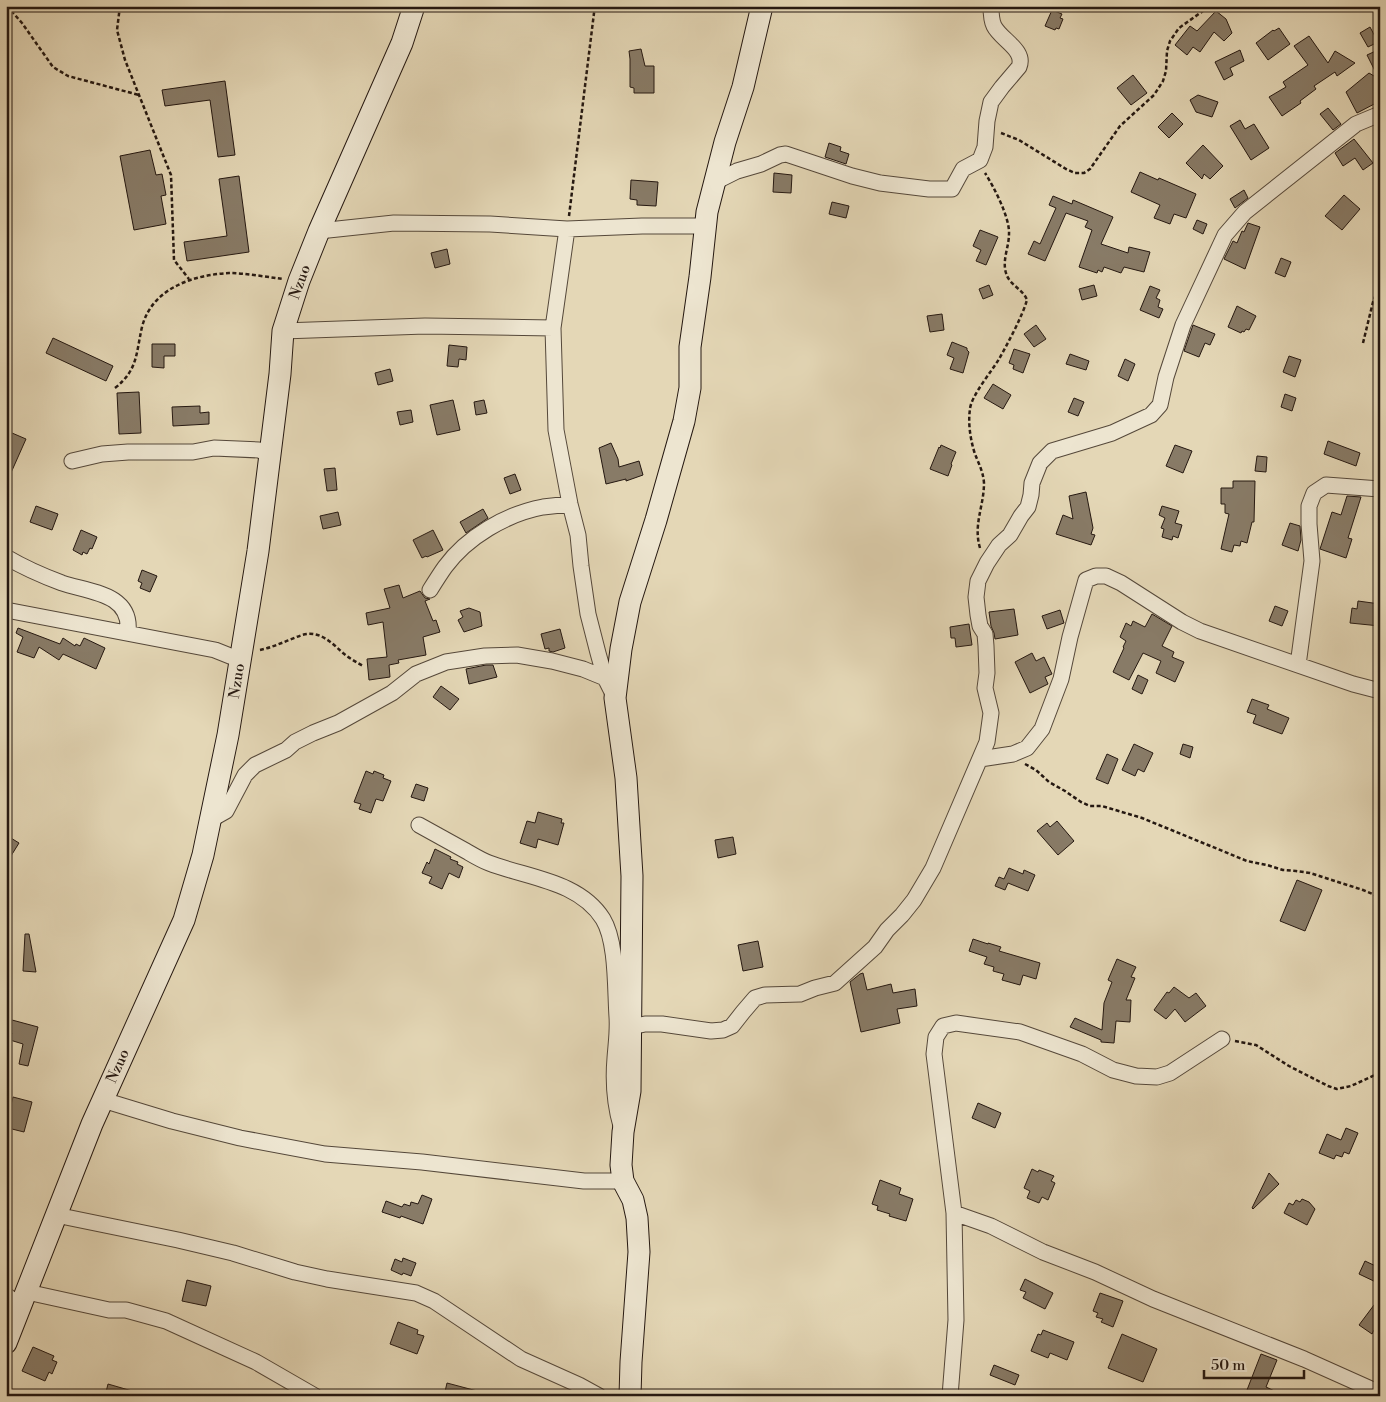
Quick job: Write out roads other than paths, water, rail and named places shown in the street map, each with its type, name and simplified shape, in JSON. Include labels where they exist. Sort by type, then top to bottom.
[{"type":"street","name":"Nzuo","points":[[6,1343],[18,1297],[56,1215],[103,1100],[184,920],[203,855],[228,735],[258,551],[280,374],[283,330],[299,281],[402,43],[414,6]]},
{"type":"street","points":[[630,1396],[639,1252],[637,1218],[633,1200],[624,1181],[621,1165],[623,1132],[630,1090],[632,876],[626,778],[615,698],[621,649],[630,602],[684,421],[690,388],[690,347],[707,212],[725,142],[743,87],[762,6]]},
{"type":"street","points":[[714,182],[737,171],[762,164],[780,154],[786,154],[852,176],[880,183],[928,189],[948,189],[954,187],[963,169],[969,164],[980,160],[984,152],[991,102],[1019,67],[1021,61],[1016,50],[1003,38],[995,27],[992,20],[992,6]]},
{"type":"street","points":[[631,1027],[645,1024],[662,1024],[711,1031],[723,1030],[732,1026],[755,998],[765,995],[800,994],[835,983],[875,947],[887,930],[914,900],[933,868],[987,742],[990,713],[985,688],[987,673],[985,634],[980,626],[976,597],[978,581],[999,545],[1010,535],[1028,507],[1032,483],[1040,463],[1052,451],[1119,430],[1151,414],[1160,405],[1166,377],[1183,325],[1225,235],[1245,212],[1356,124],[1380,114]]},
{"type":"street","points":[[320,231],[394,223],[490,224],[567,230],[642,226],[705,226]]},
{"type":"street","points":[[567,230],[553,328],[556,430],[578,535],[588,614],[605,678],[615,698]]},
{"type":"street","points":[[283,330],[425,326],[553,328]]},
{"type":"street","points":[[72,461],[102,454],[193,452],[214,448],[259,450],[270,455]]},
{"type":"street","points":[[1298,664],[1312,561],[1309,506],[1314,493],[1326,486],[1380,488]]},
{"type":"street","points":[[430,590],[446,566],[459,552],[488,528],[514,515],[542,507],[570,504]]},
{"type":"street","points":[[6,557],[62,583],[111,598],[122,608],[128,617],[128,632]]},
{"type":"street","points":[[980,759],[1013,754],[1027,748],[1042,728],[1061,679],[1070,637],[1086,580],[1096,576],[1106,576],[1121,583],[1182,622],[1200,631],[1353,684],[1380,690]]},
{"type":"street","points":[[6,610],[128,632],[241,656]]},
{"type":"street","points":[[210,820],[226,811],[245,775],[255,765],[286,750],[295,742],[338,723],[392,693],[416,674],[446,662],[485,656],[517,655],[583,668],[605,678]]},
{"type":"street","points":[[419,825],[488,863],[565,888],[579,895],[589,902],[603,920],[612,943],[618,1026],[615,1060],[615,1098],[623,1132]]},
{"type":"street","points":[[950,1396],[956,1320],[954,1213],[934,1054],[936,1038],[943,1026],[956,1023],[1020,1032],[1082,1054],[1113,1070],[1136,1076],[1157,1077],[1170,1073],[1222,1039]]},
{"type":"street","points":[[103,1100],[180,1123],[240,1138],[325,1154],[422,1162],[584,1181],[624,1181]]},
{"type":"street","points":[[954,1213],[991,1226],[1043,1252],[1095,1272],[1153,1299],[1304,1359],[1380,1394]]},
{"type":"street","points":[[56,1215],[178,1240],[327,1279],[416,1293],[434,1301],[521,1359],[599,1396]]},
{"type":"street","points":[[18,1297],[109,1310],[126,1310],[166,1321],[256,1362],[315,1396]]}]
